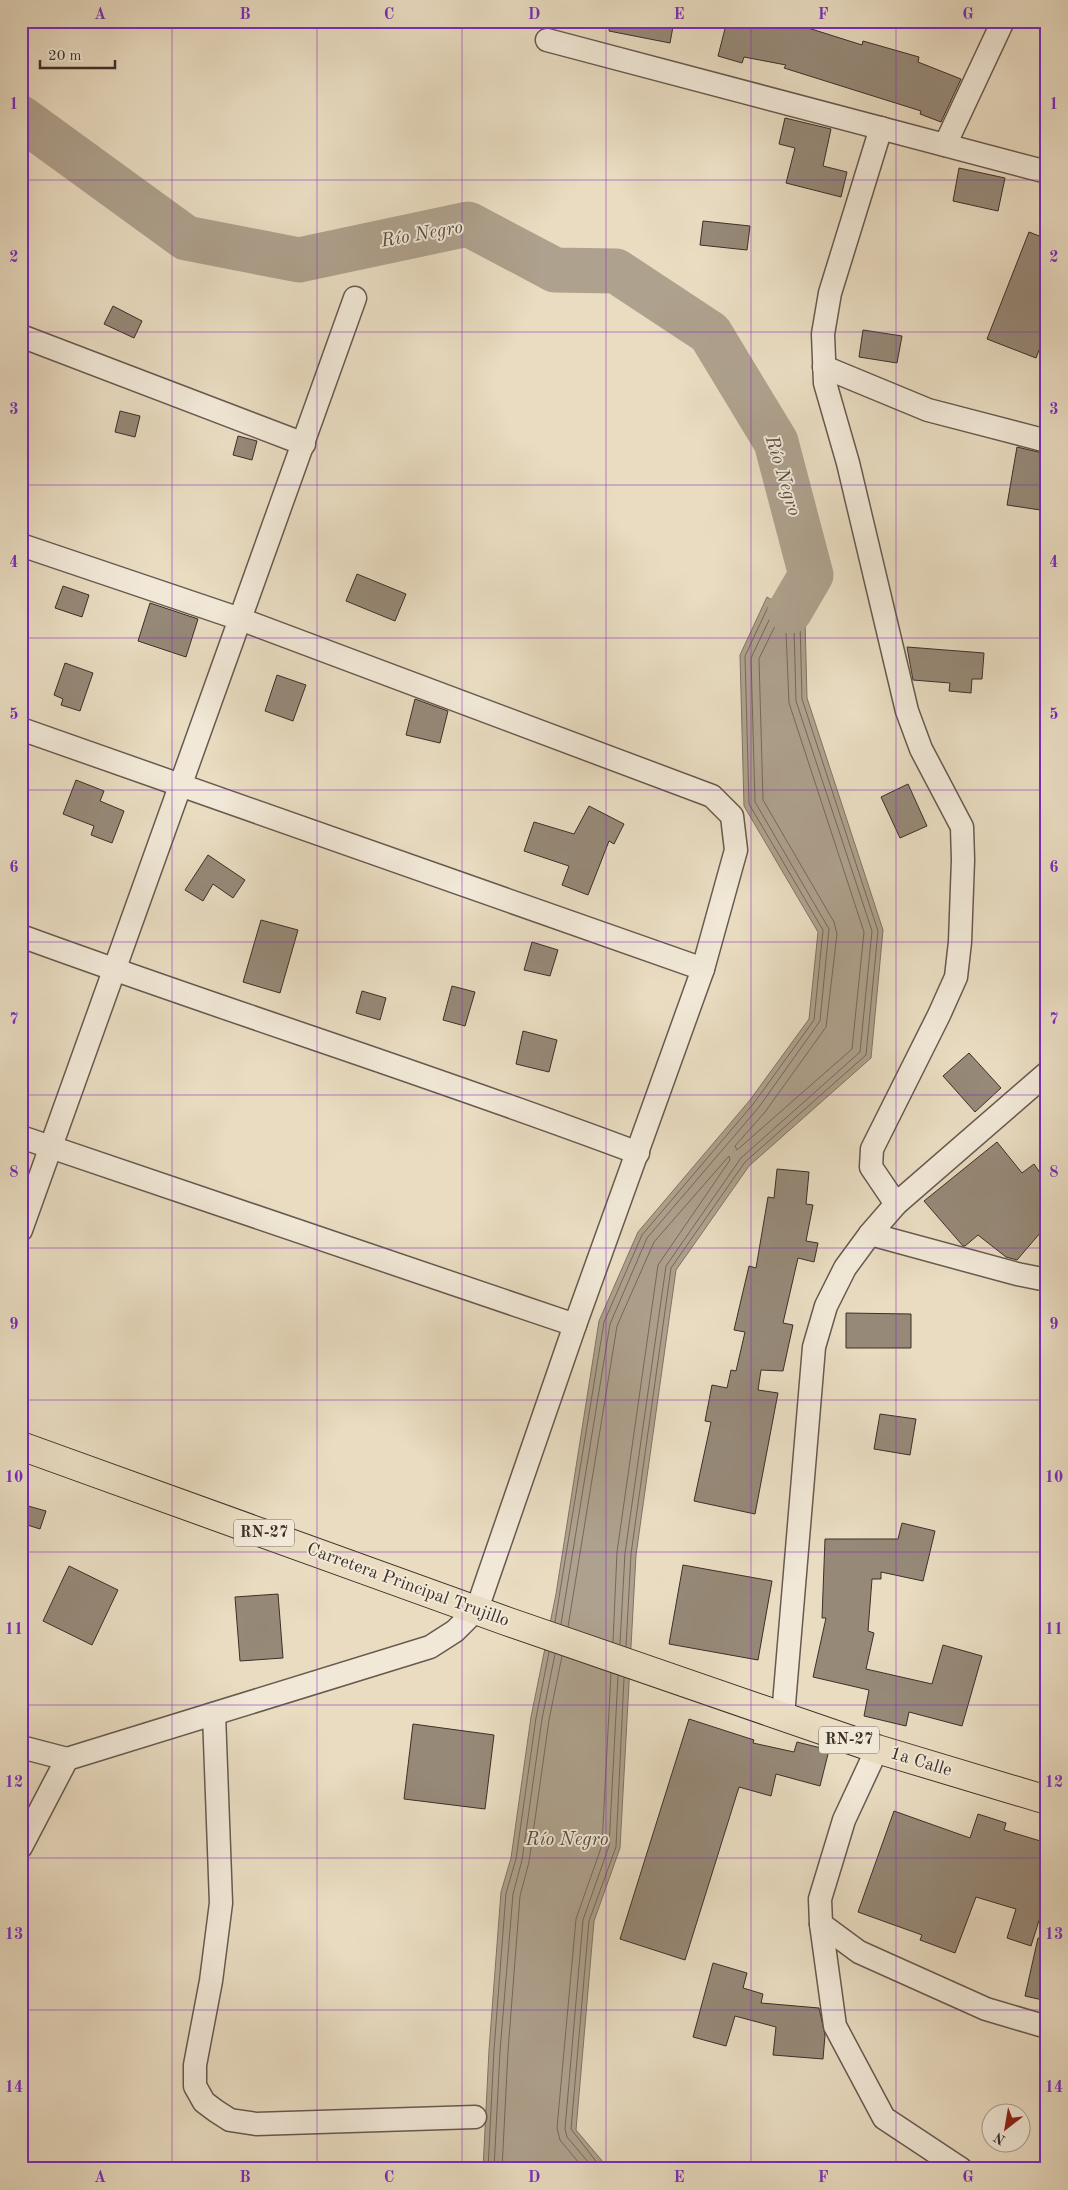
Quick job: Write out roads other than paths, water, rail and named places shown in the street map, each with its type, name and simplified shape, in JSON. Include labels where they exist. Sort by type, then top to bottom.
[{"type":"main road","name":"Carretera Principal Trujillo","points":[[21,1446],[506,1621],[655,1671]]},
{"type":"main road","name":"1a Calle","points":[[655,1671],[877,1749],[1047,1800]]},
{"type":"street","points":[[945,145],[1003,21]]},
{"type":"street","points":[[547,40],[1047,172]]},
{"type":"street","points":[[881,128],[830,293],[823,334],[825,383],[848,463],[907,711],[921,749],[962,827],[963,860],[960,942],[956,977],[872,1148],[871,1166],[896,1204]]},
{"type":"street","points":[[21,1230],[355,298]]},
{"type":"street","points":[[21,336],[304,444]]},
{"type":"street","points":[[824,367],[928,410],[1047,441]]},
{"type":"street","points":[[21,545],[240,619],[712,796],[732,816],[736,850],[703,969],[575,1325],[477,1609],[455,1631],[430,1647],[67,1759],[21,1747]]},
{"type":"street","points":[[21,729],[703,969]]},
{"type":"street","points":[[21,936],[513,1106],[638,1153]]},
{"type":"street","points":[[783,1716],[814,1347],[826,1306],[845,1268],[870,1234],[896,1204],[1047,1073]]},
{"type":"street","points":[[21,1136],[575,1325]]},
{"type":"street","points":[[870,1234],[1017,1274],[1047,1280]]},
{"type":"street","points":[[214,1714],[221,1902],[211,1981],[195,2065],[195,2086],[204,2102],[230,2120],[256,2124],[475,2117]]},
{"type":"street","points":[[877,1749],[844,1820],[820,1898],[821,1924],[836,2026],[884,2118],[961,2169]]},
{"type":"street","points":[[21,1847],[67,1759]]},
{"type":"street","points":[[821,1924],[859,1952],[986,2009],[1047,2027]]},
{"type":"water","name":"Río Negro","points":[[767,597],[805,620],[807,698],[883,930],[871,1058],[749,1166],[676,1270],[636,1555],[620,1848],[594,1921],[576,2130],[609,2169],[483,2169],[489,2050],[501,1892],[511,1858],[531,1717],[556,1594],[599,1321],[638,1232],[750,1100],[809,1019],[818,932],[744,806],[740,655]]},
{"type":"waterway","name":"Río Negro","points":[[21,118],[186,238],[299,260],[468,224],[555,270],[616,271],[710,333],[776,442],[811,575],[790,611]]}]
